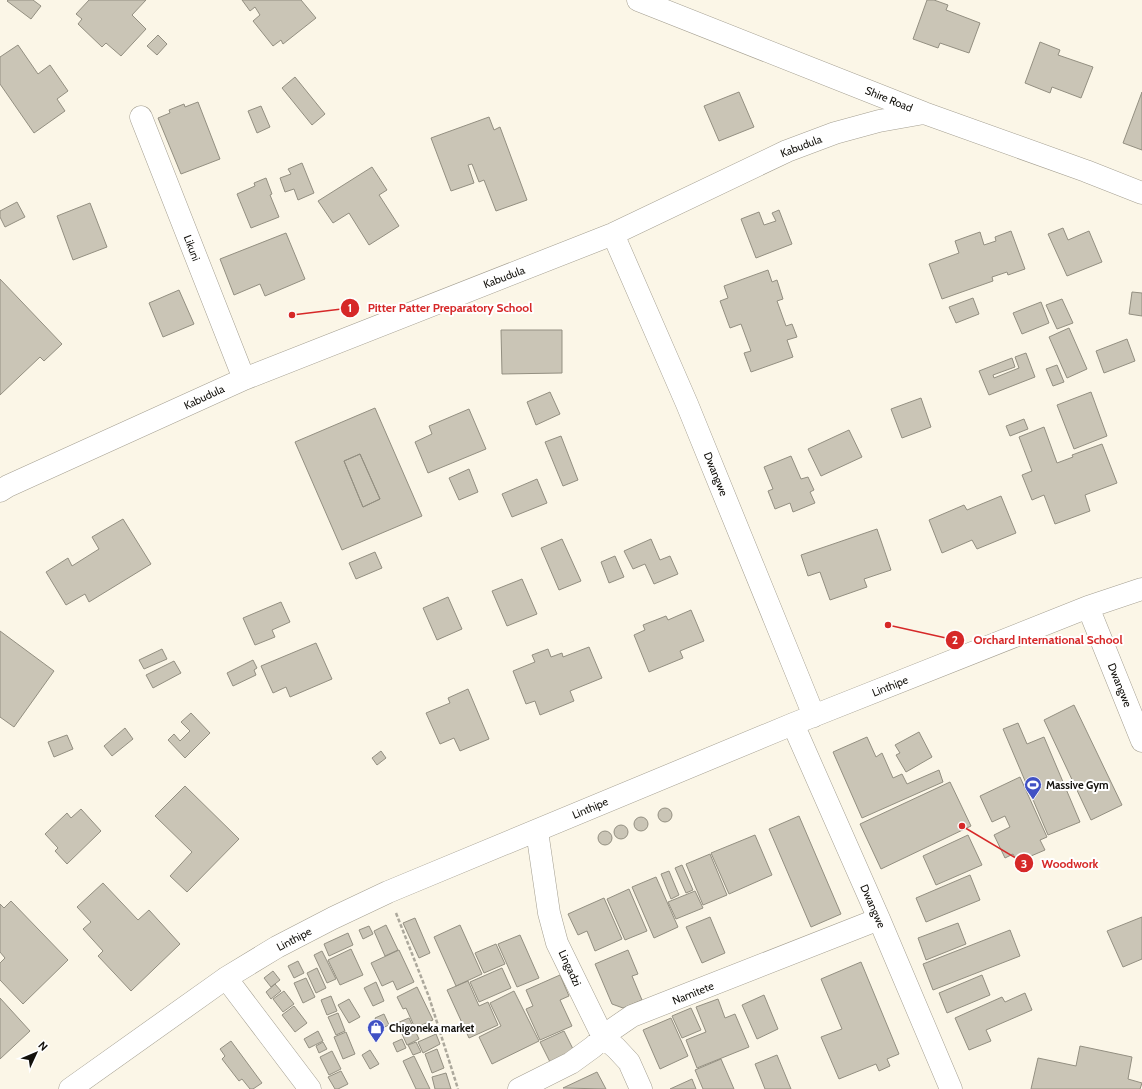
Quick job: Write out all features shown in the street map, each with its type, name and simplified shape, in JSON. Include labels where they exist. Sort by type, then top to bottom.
[{"type":"street","name":"Shire Road","points":[[638,0],[924,113],[1086,171],[1142,193]]},
{"type":"street","name":"Kabudula","points":[[3,485],[244,379],[613,234],[787,151],[835,133],[879,120],[924,113]]},
{"type":"street","name":"Likuni","points":[[141,117],[244,379]]},
{"type":"street","name":"Dwangwe","points":[[613,234],[687,404],[814,716]]},
{"type":"street","name":"Linthipe","points":[[70,1089],[226,978],[277,947],[388,892],[793,724],[1088,607],[1142,589]]},
{"type":"street","name":"Dwangwe","points":[[1088,607],[1142,741]]},
{"type":"street","name":"Dwangwe","points":[[793,724],[879,919],[951,1089]]},
{"type":"street","name":"Lingadzi","points":[[536,831],[550,913],[557,942],[603,1038],[616,1048],[629,1062],[641,1089]]},
{"type":"street","name":"Namitete","points":[[519,1089],[572,1063],[632,1016],[879,919]]},
{"type":"street","points":[[226,978],[310,1089]]},
{"type":"path","points":[[388,892],[430,997],[458,1089]]},
{"type":"building","points":[[33,0],[41,6],[31,19],[7,1]]},
{"type":"building","points":[[89,0],[146,0],[132,15],[146,29],[121,56],[106,43],[102,47],[78,24],[82,19],[76,14]]},
{"type":"building","points":[[242,0],[301,0],[316,18],[283,44],[281,40],[273,46],[253,21],[260,15],[255,7],[250,11]]},
{"type":"building","points":[[927,0],[934,0],[948,5],[946,10],[980,23],[969,53],[940,43],[938,48],[913,39]]},
{"type":"building","points":[[158,35],[167,44],[157,55],[147,46]]},
{"type":"building","points":[[1040,42],[1060,50],[1058,55],[1093,67],[1081,98],[1052,87],[1050,93],[1025,83]]},
{"type":"building","points":[[18,45],[38,74],[50,65],[68,91],[57,99],[65,111],[34,133],[0,84],[0,57]]},
{"type":"building","points":[[295,77],[325,114],[312,125],[282,88]]},
{"type":"building","points":[[739,92],[754,127],[719,141],[704,106]]},
{"type":"building","points":[[1142,92],[1142,150],[1123,143]]},
{"type":"building","points":[[198,102],[220,159],[181,174],[158,118],[170,113],[169,110],[184,104],[185,107]]},
{"type":"building","points":[[261,106],[270,127],[257,133],[248,111]]},
{"type":"building","points":[[489,117],[494,130],[500,127],[527,200],[496,211],[484,180],[479,182],[472,164],[468,165],[474,183],[451,191],[431,138]]},
{"type":"building","points":[[302,163],[314,193],[298,200],[294,189],[285,192],[280,178],[291,174],[288,169]]},
{"type":"building","points":[[372,167],[387,190],[379,195],[399,226],[369,245],[349,213],[333,223],[318,201]]},
{"type":"building","points":[[266,178],[272,194],[270,195],[279,217],[251,228],[237,194],[255,186],[254,183]]},
{"type":"building","points":[[17,202],[25,217],[5,227],[0,217],[0,211]]},
{"type":"building","points":[[90,203],[107,247],[73,260],[57,216]]},
{"type":"building","points":[[779,210],[792,244],[756,258],[741,219],[759,212],[764,225],[776,221],[772,213]]},
{"type":"building","points":[[1063,228],[1068,240],[1089,231],[1102,262],[1067,276],[1048,234]]},
{"type":"building","points":[[1011,231],[1025,269],[1008,275],[1007,272],[992,277],[993,281],[942,299],[929,264],[959,253],[955,241],[980,232],[984,245],[996,241],[995,237]]},
{"type":"building","points":[[286,233],[305,279],[265,296],[260,284],[234,295],[220,259]]},
{"type":"building","points":[[768,270],[772,282],[777,280],[783,299],[777,301],[786,326],[792,324],[797,337],[787,340],[793,357],[751,372],[744,353],[751,351],[741,324],[730,328],[720,301],[728,298],[724,286]]},
{"type":"building","points":[[0,279],[62,344],[44,361],[40,357],[0,395]]},
{"type":"building","points":[[179,290],[194,324],[163,337],[149,303]]},
{"type":"building","points":[[1132,292],[1142,293],[1142,316],[1129,314]]},
{"type":"building","points":[[973,298],[979,314],[956,323],[949,307]]},
{"type":"building","points":[[1062,299],[1073,323],[1057,329],[1046,305]]},
{"type":"building","points":[[1041,302],[1049,323],[1022,334],[1013,313]]},
{"type":"building","points":[[1069,328],[1087,369],[1067,378],[1049,337]]},
{"type":"building","points":[[501,330],[562,330],[562,373],[502,374]]},
{"type":"building","points":[[1127,339],[1135,361],[1104,373],[1096,351]]},
{"type":"building","points":[[1026,353],[1035,377],[989,395],[979,371],[1012,358],[1015,367],[993,375],[994,378],[1019,368],[1015,357]]},
{"type":"building","points":[[1057,365],[1064,382],[1053,386],[1046,369]]},
{"type":"building","points":[[550,392],[560,414],[536,425],[527,402]]},
{"type":"building","points":[[1091,392],[1107,436],[1074,449],[1057,405]]},
{"type":"building","points":[[921,398],[931,427],[902,438],[891,409]]},
{"type":"building","points":[[375,408],[422,516],[342,550],[295,442]],"holes":[[[360,454],[380,499],[363,507],[344,461]]]},
{"type":"building","points":[[469,409],[486,449],[428,473],[415,442],[432,434],[429,426]]},
{"type":"building","points":[[1024,419],[1028,429],[1010,436],[1006,426]]},
{"type":"building","points":[[1044,427],[1057,463],[1073,457],[1072,455],[1102,444],[1117,483],[1085,495],[1090,511],[1055,524],[1044,495],[1032,500],[1022,475],[1032,471],[1019,437]]},
{"type":"building","points":[[849,430],[862,457],[821,476],[808,449]]},
{"type":"building","points":[[561,436],[578,480],[563,486],[545,442]]},
{"type":"building","points":[[360,454],[380,499],[363,507],[344,461]]},
{"type":"building","points":[[791,456],[801,479],[808,477],[814,490],[810,492],[815,503],[793,512],[790,503],[775,509],[768,491],[773,489],[764,467]]},
{"type":"building","points":[[469,469],[478,492],[459,500],[449,478]]},
{"type":"building","points":[[537,479],[547,503],[512,517],[502,494]]},
{"type":"building","points":[[1001,496],[1016,533],[977,549],[972,540],[942,553],[929,520],[964,505],[967,510]]},
{"type":"building","points":[[123,519],[151,564],[89,602],[85,594],[66,605],[46,572],[68,558],[72,566],[99,549],[92,537]]},
{"type":"building","points":[[877,529],[891,570],[864,579],[867,587],[830,600],[820,572],[808,576],[801,555]]},
{"type":"building","points":[[562,539],[581,581],[559,590],[541,548]]},
{"type":"building","points":[[651,539],[660,560],[670,556],[678,574],[654,584],[645,564],[633,569],[624,551]]},
{"type":"building","points":[[375,552],[382,568],[356,579],[349,563]]},
{"type":"building","points":[[615,556],[624,577],[609,583],[601,562]]},
{"type":"building","points":[[522,579],[537,614],[507,626],[492,591]]},
{"type":"building","points":[[448,597],[462,629],[437,640],[423,608]]},
{"type":"building","points":[[281,602],[290,622],[272,630],[275,637],[255,645],[243,618]]},
{"type":"building","points":[[691,610],[704,641],[680,651],[683,658],[649,672],[634,635],[645,630],[643,625],[666,616],[668,620]]},
{"type":"building","points":[[0,631],[54,671],[14,727],[0,717]]},
{"type":"building","points":[[316,643],[332,679],[290,697],[286,687],[273,693],[261,666]]},
{"type":"building","points":[[589,647],[602,678],[570,691],[574,701],[540,715],[535,701],[526,704],[513,671],[535,662],[532,655],[548,649],[551,657],[562,653],[563,657]]},
{"type":"building","points":[[162,649],[167,659],[144,669],[139,660]]},
{"type":"building","points":[[253,660],[257,668],[254,670],[256,675],[233,686],[227,673]]},
{"type":"building","points":[[174,661],[181,673],[153,688],[146,675]]},
{"type":"building","points":[[468,689],[489,739],[460,751],[454,738],[440,744],[426,713],[450,703],[448,698]]},
{"type":"building","points":[[1074,705],[1122,805],[1091,820],[1044,720]]},
{"type":"building","points":[[191,713],[210,733],[185,758],[168,740],[174,734],[180,741],[190,731],[181,722]]},
{"type":"building","points":[[1018,723],[1027,744],[1044,737],[1080,822],[1048,835],[1003,729]]},
{"type":"building","points":[[125,728],[133,739],[112,756],[104,746]]},
{"type":"building","points":[[919,732],[932,757],[906,772],[896,755],[900,753],[895,745]]},
{"type":"building","points":[[67,735],[73,749],[54,757],[48,742]]},
{"type":"building","points":[[867,737],[876,757],[882,753],[893,778],[902,774],[907,784],[939,770],[943,782],[862,818],[833,752]]},
{"type":"building","points":[[381,751],[386,758],[377,765],[372,758]]},
{"type":"building","points":[[1020,777],[1047,837],[1040,840],[1045,850],[1017,862],[1013,854],[1005,858],[994,835],[1010,827],[1005,816],[992,822],[980,796]]},
{"type":"building","points":[[950,782],[971,826],[881,869],[860,824]]},
{"type":"building","points":[[185,786],[239,839],[187,892],[170,876],[192,852],[155,816]]},
{"type":"building","points":[[665,808],[670,810],[672,815],[670,820],[665,822],[660,820],[658,815],[660,810]]},
{"type":"building","points":[[81,809],[101,831],[67,864],[55,851],[58,848],[45,834],[67,813],[71,818]]},
{"type":"building","points":[[799,816],[841,914],[811,927],[769,829]]},
{"type":"building","points":[[641,817],[646,819],[648,824],[646,829],[641,831],[636,829],[634,824],[636,819]]},
{"type":"building","points":[[621,825],[626,827],[628,832],[626,837],[621,839],[616,837],[614,832],[616,827]]},
{"type":"building","points":[[605,831],[610,833],[612,838],[610,843],[605,845],[600,843],[598,838],[600,833]]},
{"type":"building","points":[[755,835],[772,875],[729,894],[711,853]]},
{"type":"building","points":[[968,835],[982,865],[936,885],[923,856]]},
{"type":"building","points":[[710,854],[727,895],[703,905],[686,864]]},
{"type":"building","points":[[682,865],[693,890],[686,893],[675,868]]},
{"type":"building","points":[[669,871],[679,895],[671,899],[661,874]]},
{"type":"building","points":[[970,875],[980,900],[926,922],[916,898]]},
{"type":"building","points":[[656,877],[678,927],[654,938],[632,887]]},
{"type":"building","points":[[103,883],[138,920],[149,910],[180,944],[131,991],[98,956],[103,951],[83,929],[91,922],[77,907]]},
{"type":"building","points":[[629,889],[647,931],[625,940],[607,899]]},
{"type":"building","points":[[695,891],[703,908],[676,919],[668,902]]},
{"type":"building","points":[[604,898],[622,939],[595,951],[587,931],[578,935],[568,914]]},
{"type":"building","points":[[11,901],[68,960],[23,1004],[0,980],[0,963],[5,958],[0,952],[0,904],[4,908]]},
{"type":"building","points":[[710,917],[725,953],[702,963],[686,927]]},
{"type":"building","points":[[1142,917],[1142,959],[1123,967],[1107,931]]},
{"type":"building","points":[[415,918],[430,953],[419,958],[403,923]]},
{"type":"building","points":[[958,923],[966,944],[926,960],[918,938]]},
{"type":"building","points":[[386,925],[398,950],[385,956],[374,931]]},
{"type":"building","points":[[460,925],[482,974],[456,986],[434,937]]},
{"type":"building","points":[[369,926],[373,934],[363,939],[359,930]]},
{"type":"building","points":[[1010,930],[1020,956],[933,990],[923,964]]},
{"type":"building","points":[[348,933],[353,945],[329,956],[324,944]]},
{"type":"building","points":[[520,935],[539,978],[517,987],[498,944]]},
{"type":"building","points":[[496,944],[505,964],[484,973],[475,953]]},
{"type":"building","points":[[351,949],[363,975],[340,985],[328,960]]},
{"type":"building","points":[[399,950],[414,982],[397,990],[393,981],[382,986],[371,963]]},
{"type":"building","points":[[628,950],[638,974],[632,976],[642,1000],[623,1008],[612,1004],[595,964]]},
{"type":"building","points":[[322,951],[336,979],[327,983],[314,955]]},
{"type":"building","points":[[298,961],[304,973],[294,978],[288,966]]},
{"type":"building","points":[[861,962],[899,1054],[887,1059],[890,1066],[879,1071],[876,1064],[839,1079],[821,1037],[842,1029],[821,979]]},
{"type":"building","points":[[317,968],[326,988],[316,993],[307,973]]},
{"type":"building","points":[[502,968],[511,988],[479,1002],[470,982]]},
{"type":"building","points":[[273,971],[280,980],[271,987],[264,978]]},
{"type":"building","points":[[560,975],[569,996],[560,1000],[572,1026],[540,1040],[526,1009],[533,1006],[526,990]]},
{"type":"building","points":[[982,975],[990,995],[947,1013],[939,993]]},
{"type":"building","points":[[306,978],[315,997],[303,1003],[294,983]]},
{"type":"building","points":[[468,981],[479,1006],[488,1002],[498,1025],[469,1038],[447,990]]},
{"type":"building","points":[[376,982],[384,1001],[373,1006],[364,988]]},
{"type":"building","points":[[275,984],[281,991],[271,999],[266,992]]},
{"type":"building","points":[[417,987],[433,1020],[415,1028],[406,1008],[403,1009],[397,997]]},
{"type":"building","points":[[284,991],[294,1004],[283,1012],[273,999]]},
{"type":"building","points":[[514,991],[539,1041],[492,1064],[479,1037],[501,1026],[490,1003]]},
{"type":"building","points":[[1025,993],[1032,1010],[986,1030],[991,1041],[969,1050],[955,1018],[1002,997],[1005,1002]]},
{"type":"building","points":[[764,995],[778,1029],[757,1039],[742,1005]]},
{"type":"building","points":[[331,996],[337,1011],[327,1015],[321,1000]]},
{"type":"building","points":[[0,998],[30,1031],[0,1059]]},
{"type":"building","points":[[349,999],[360,1017],[349,1023],[338,1005]]},
{"type":"building","points":[[718,999],[725,1018],[735,1014],[749,1047],[697,1068],[686,1040],[706,1032],[696,1007]]},
{"type":"building","points":[[294,1006],[307,1023],[295,1032],[282,1015]]},
{"type":"building","points":[[691,1008],[701,1030],[682,1038],[672,1016]]},
{"type":"building","points":[[338,1013],[345,1031],[336,1035],[328,1017]]},
{"type":"building","points":[[384,1014],[389,1025],[380,1029],[375,1018]]},
{"type":"building","points":[[409,1018],[419,1039],[407,1045],[397,1023]]},
{"type":"building","points":[[671,1018],[688,1056],[660,1069],[643,1030]]},
{"type":"building","points":[[318,1031],[323,1041],[309,1048],[304,1039]]},
{"type":"building","points":[[564,1031],[575,1053],[551,1064],[540,1042]]},
{"type":"building","points":[[346,1032],[355,1054],[343,1059],[334,1037]]},
{"type":"building","points":[[436,1034],[440,1044],[423,1053],[418,1042]]},
{"type":"building","points":[[402,1039],[406,1048],[397,1052],[393,1043]]},
{"type":"building","points":[[231,1041],[262,1083],[253,1089],[250,1089],[242,1079],[239,1081],[222,1059],[225,1056],[220,1049]]},
{"type":"building","points":[[323,1042],[327,1049],[319,1053],[316,1046]]},
{"type":"building","points":[[416,1042],[421,1052],[413,1055],[408,1045]]},
{"type":"building","points":[[1080,1046],[1132,1057],[1128,1079],[1142,1083],[1140,1089],[1031,1089],[1038,1058],[1076,1066]]},
{"type":"building","points":[[437,1049],[444,1068],[432,1073],[425,1054]]},
{"type":"building","points":[[370,1050],[379,1064],[370,1069],[362,1055]]},
{"type":"building","points":[[332,1051],[341,1069],[329,1075],[320,1057]]},
{"type":"building","points":[[777,1055],[791,1089],[765,1089],[755,1064]]},
{"type":"building","points":[[414,1056],[430,1089],[416,1089],[403,1061]]},
{"type":"building","points":[[721,1059],[734,1089],[703,1089],[695,1070]]},
{"type":"building","points":[[341,1071],[348,1084],[335,1089],[328,1077]]},
{"type":"building","points":[[597,1072],[606,1089],[563,1088]]},
{"type":"building","points":[[446,1073],[451,1089],[435,1089],[432,1077]]},
{"type":"building","points":[[692,1079],[696,1089],[670,1089]]},
{"type":"place","name":"Pitter Patter Preparatory School","points":[[292,315]]},
{"type":"place","name":"Orchard International School","points":[[888,625]]},
{"type":"place","name":"Massive Gym","points":[[1033,800]]},
{"type":"place","name":"Woodwork","points":[[962,826]]},
{"type":"place","name":"Chigoneka market","points":[[376,1043]]}]
